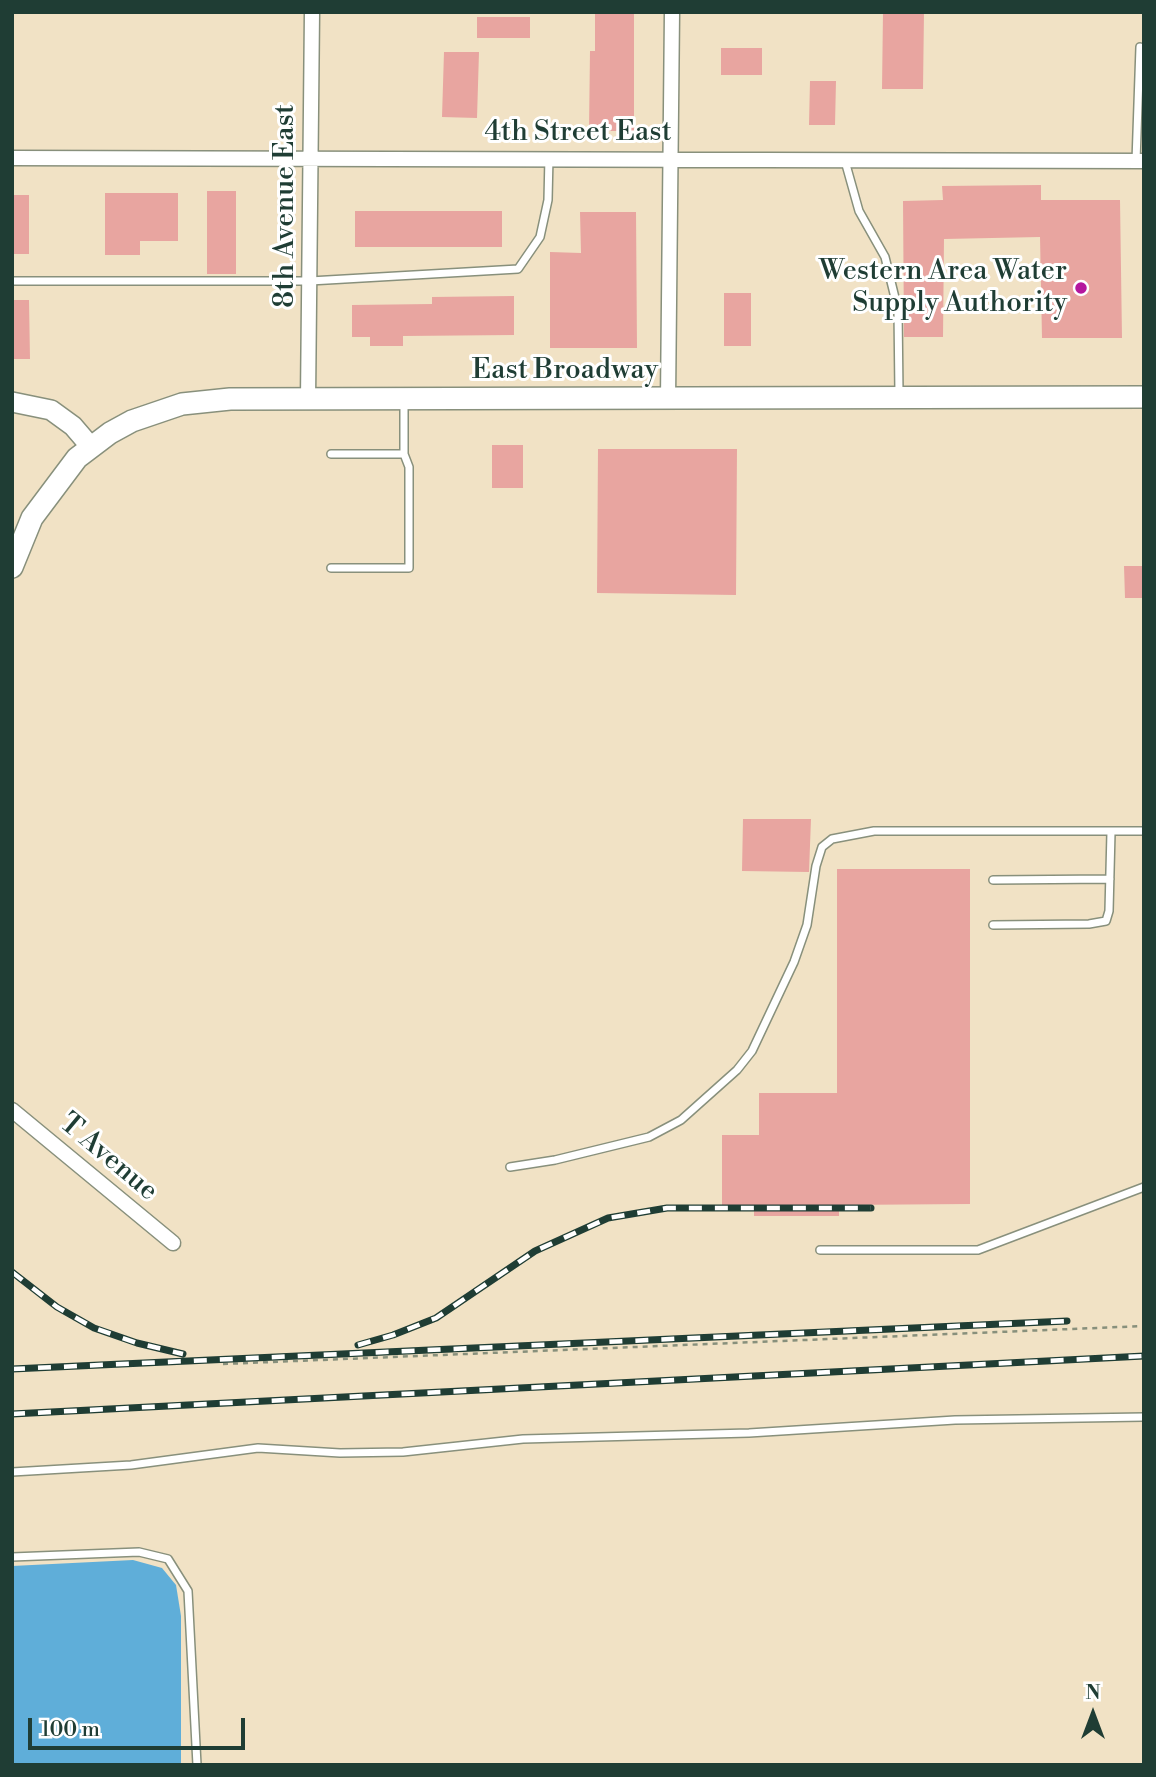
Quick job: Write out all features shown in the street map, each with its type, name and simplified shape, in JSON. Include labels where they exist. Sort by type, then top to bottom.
[{"type":"main road","name":"East Broadway","points":[[12,567],[28,526],[42,502],[67,470],[91,446],[132,421],[182,404],[230,399],[1144,397]]},
{"type":"main road","points":[[12,402],[51,410],[73,426],[91,446]]},
{"type":"street","name":"8th Avenue East","points":[[308,399],[312,12]]},
{"type":"street","points":[[668,399],[672,12]]},
{"type":"street","name":"4th Street East","points":[[12,158],[549,157],[1140,161]]},
{"type":"street","name":"T Avenue","points":[[12,1110],[173,1243]]},
{"type":"lane","points":[[1140,47],[1140,161]]},
{"type":"lane","points":[[12,281],[310,281],[518,269],[540,237],[548,200],[549,157]]},
{"type":"lane","points":[[844,160],[859,211],[885,257],[898,310],[900,398]]},
{"type":"lane","points":[[331,568],[409,568],[409,467],[404,454],[404,399]]},
{"type":"lane","points":[[331,454],[404,454]]},
{"type":"lane","points":[[510,1167],[555,1160],[649,1137],[681,1120],[737,1070],[752,1051],[794,962],[807,925],[816,866],[822,847],[832,839],[874,831],[1144,831]]},
{"type":"lane","points":[[993,925],[1100,924],[1108,917],[1111,832]]},
{"type":"lane","points":[[993,880],[1110,879]]},
{"type":"lane","points":[[820,1250],[978,1250],[1144,1187]]},
{"type":"lane","points":[[12,1472],[131,1465],[258,1448],[403,1452],[523,1439],[748,1433],[968,1419],[1144,1417]]},
{"type":"lane","points":[[12,1557],[139,1552],[168,1559],[188,1591],[197,1765]]},
{"type":"path","points":[[223,1364],[1144,1326]]},
{"type":"water","points":[[133,1560],[162,1568],[176,1585],[181,1616],[181,1765],[12,1765],[12,1566]]},
{"type":"building","points":[[595,12],[634,12],[634,131],[589,131],[590,51],[595,51]]},
{"type":"building","points":[[883,12],[924,12],[923,89],[882,89]]},
{"type":"building","points":[[477,17],[530,17],[530,38],[477,38]]},
{"type":"building","points":[[721,48],[762,48],[762,75],[721,75]]},
{"type":"building","points":[[444,52],[479,52],[477,118],[442,117]]},
{"type":"building","points":[[810,81],[836,81],[835,125],[809,125]]},
{"type":"building","name":"Western Area Water Supply Authority","points":[[1041,185],[1041,200],[1120,200],[1122,338],[1042,338],[1040,237],[944,239],[943,337],[904,337],[903,201],[943,200],[942,186]]},
{"type":"building","points":[[207,191],[236,191],[236,274],[207,274]]},
{"type":"building","points":[[105,193],[178,193],[178,241],[140,241],[140,255],[105,255]]},
{"type":"building","points":[[12,195],[29,195],[29,254],[12,254]]},
{"type":"building","points":[[355,211],[502,211],[502,247],[355,247]]},
{"type":"building","points":[[580,212],[636,212],[637,348],[550,348],[550,252],[581,253]]},
{"type":"building","points":[[724,293],[751,293],[751,346],[724,346]]},
{"type":"building","points":[[514,296],[514,335],[403,336],[403,346],[370,346],[370,337],[352,337],[352,305],[432,304],[432,297]]},
{"type":"building","points":[[12,300],[29,300],[30,359],[12,359]]},
{"type":"building","points":[[492,445],[523,445],[523,488],[492,488]]},
{"type":"building","points":[[598,449],[737,449],[736,595],[597,593]]},
{"type":"building","points":[[1124,566],[1144,566],[1144,598],[1125,598]]},
{"type":"building","points":[[743,819],[811,819],[809,872],[742,871]]},
{"type":"building","points":[[837,869],[970,869],[970,1204],[839,1205],[839,1216],[754,1216],[754,1205],[722,1205],[722,1135],[759,1135],[759,1093],[837,1093]]},
{"type":"railway","points":[[358,1345],[436,1318],[535,1251],[608,1218],[667,1208],[871,1208]]},
{"type":"railway","points":[[12,1272],[57,1307],[94,1328],[137,1343],[183,1354]]},
{"type":"railway","points":[[12,1369],[1067,1321]]},
{"type":"railway","points":[[12,1414],[1144,1356]]},
{"type":"place","name":"Western Area Water Supply Authority","points":[[1081,288]]}]
